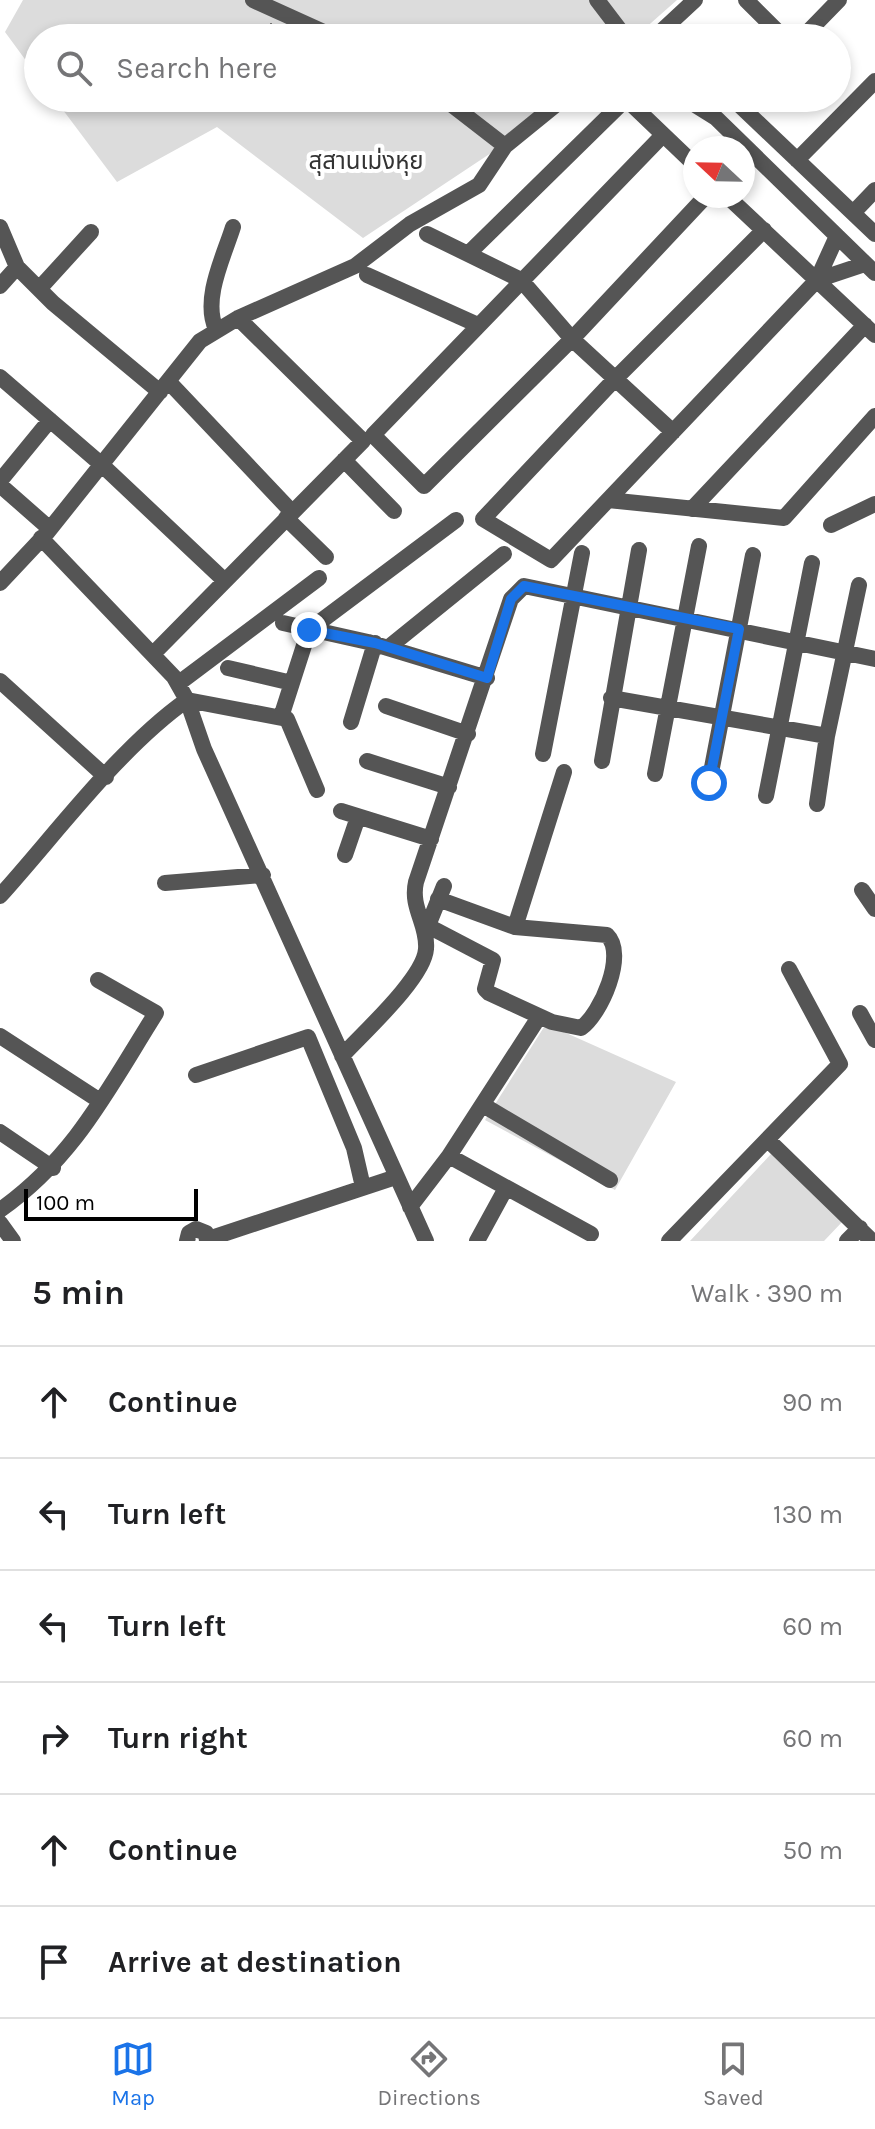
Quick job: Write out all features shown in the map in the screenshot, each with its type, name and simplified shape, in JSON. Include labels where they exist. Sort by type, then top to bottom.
[{"type":"street","points":[[253,0],[306,24]]},
{"type":"street","points":[[597,0],[615,24]]},
{"type":"street","points":[[673,24],[695,0]]},
{"type":"street","points":[[746,0],[770,24]]},
{"type":"street","points":[[816,24],[839,0]]},
{"type":"street","points":[[851,105],[875,81]]},
{"type":"street","points":[[461,112],[505,146]]},
{"type":"street","points":[[0,583],[46,534],[200,341],[238,318],[355,266],[410,224],[479,185],[505,146],[547,112]]},
{"type":"street","points":[[470,252],[613,112]]},
{"type":"street","points":[[639,112],[683,154]]},
{"type":"street","points":[[706,112],[870,269]]},
{"type":"street","points":[[750,112],[875,234]]},
{"type":"street","points":[[797,160],[844,112]]},
{"type":"street","points":[[663,135],[373,435],[424,486],[572,339],[695,208]]},
{"type":"street","points":[[853,213],[875,190]]},
{"type":"street","points":[[692,509],[870,330],[740,208]]},
{"type":"street","points":[[0,227],[3,249],[17,267],[39,289],[164,386],[326,557]]},
{"type":"street","points":[[216,329],[210,315],[211,300],[233,227]]},
{"type":"street","points":[[764,230],[615,379],[483,519],[551,560],[817,280],[837,236]]},
{"type":"street","points":[[39,289],[91,232]]},
{"type":"street","points":[[427,234],[470,252],[521,280],[572,339],[673,432]]},
{"type":"street","points":[[0,286],[17,267]]},
{"type":"street","points":[[817,280],[870,269]]},
{"type":"street","points":[[367,275],[478,325]]},
{"type":"street","points":[[154,653],[363,441],[238,318]]},
{"type":"street","points":[[2,382],[102,465],[225,581]]},
{"type":"street","points":[[608,500],[784,518],[875,416]]},
{"type":"street","points":[[50,420],[0,483],[179,683],[204,749],[426,1241]]},
{"type":"street","points":[[344,460],[394,511]]},
{"type":"street","points":[[831,525],[875,504]]},
{"type":"street","points":[[281,717],[309,630],[456,520]]},
{"type":"street","points":[[655,774],[699,546]]},
{"type":"street","points":[[602,761],[639,550]]},
{"type":"street","points":[[543,754],[582,553]]},
{"type":"street","points":[[351,722],[382,645],[504,554]]},
{"type":"street","points":[[709,783],[753,555]]},
{"type":"street","points":[[766,796],[812,563]]},
{"type":"street","points":[[179,683],[319,578]]},
{"type":"street","points":[[817,804],[827,736],[859,585]]},
{"type":"street","points":[[342,1056],[420,969],[427,946],[426,930],[413,904],[413,894],[511,599],[524,586],[875,659]]},
{"type":"street","points":[[283,623],[382,645],[487,678]]},
{"type":"street","points":[[228,668],[292,683]]},
{"type":"street","points":[[0,681],[106,777]]},
{"type":"street","points":[[611,698],[827,736]]},
{"type":"street","points":[[0,896],[106,777],[163,718],[187,700],[287,719],[317,790]]},
{"type":"street","points":[[386,706],[468,734]]},
{"type":"street","points":[[367,761],[449,787]]},
{"type":"street","points":[[515,927],[564,772]]},
{"type":"street","points":[[341,811],[431,839]]},
{"type":"street","points":[[345,855],[358,817]]},
{"type":"street","points":[[165,883],[263,875]]},
{"type":"street","points":[[862,890],[875,909]]},
{"type":"street","points":[[441,892],[515,927],[607,935],[612,939],[606,996],[594,1019],[581,1028],[539,1017],[485,989],[493,960],[426,930],[441,892]]},
{"type":"street","points":[[669,1241],[840,1064],[789,969]]},
{"type":"street","points":[[0,1210],[53,1168],[156,1013],[98,980]]},
{"type":"street","points":[[860,1013],[875,1040]]},
{"type":"street","points":[[410,1207],[449,1156],[539,1017]]},
{"type":"street","points":[[196,1075],[308,1037],[328,1024]]},
{"type":"street","points":[[0,1036],[100,1101]]},
{"type":"street","points":[[308,1037],[354,1148],[363,1187]]},
{"type":"street","points":[[483,1105],[610,1180]]},
{"type":"street","points":[[0,1132],[53,1168]]},
{"type":"street","points":[[768,1140],[869,1236]]},
{"type":"street","points":[[449,1156],[591,1234]]},
{"type":"street","points":[[187,1241],[189,1233],[196,1229],[203,1231],[208,1240],[396,1177]]},
{"type":"street","points":[[477,1241],[506,1188]]},
{"type":"street","points":[[0,1223],[13,1241]]},
{"type":"street","points":[[847,1241],[869,1236]]},
{"type":"green space","points":[[23,0],[677,0],[650,24],[24,24],[24,58],[5,32]]},
{"type":"green space","name":"สุสานเม่งหุย","points":[[64,112],[542,112],[491,153],[363,238],[217,127],[117,182]]},
{"type":"green space","points":[[546,1024],[676,1082],[615,1190],[485,1120]]},
{"type":"green space","points":[[771,1154],[843,1221],[824,1241],[690,1241]]},
{"type":"route","points":[[309,630],[375,643],[487,678],[511,599],[524,586],[739,629],[709,783]]}]
